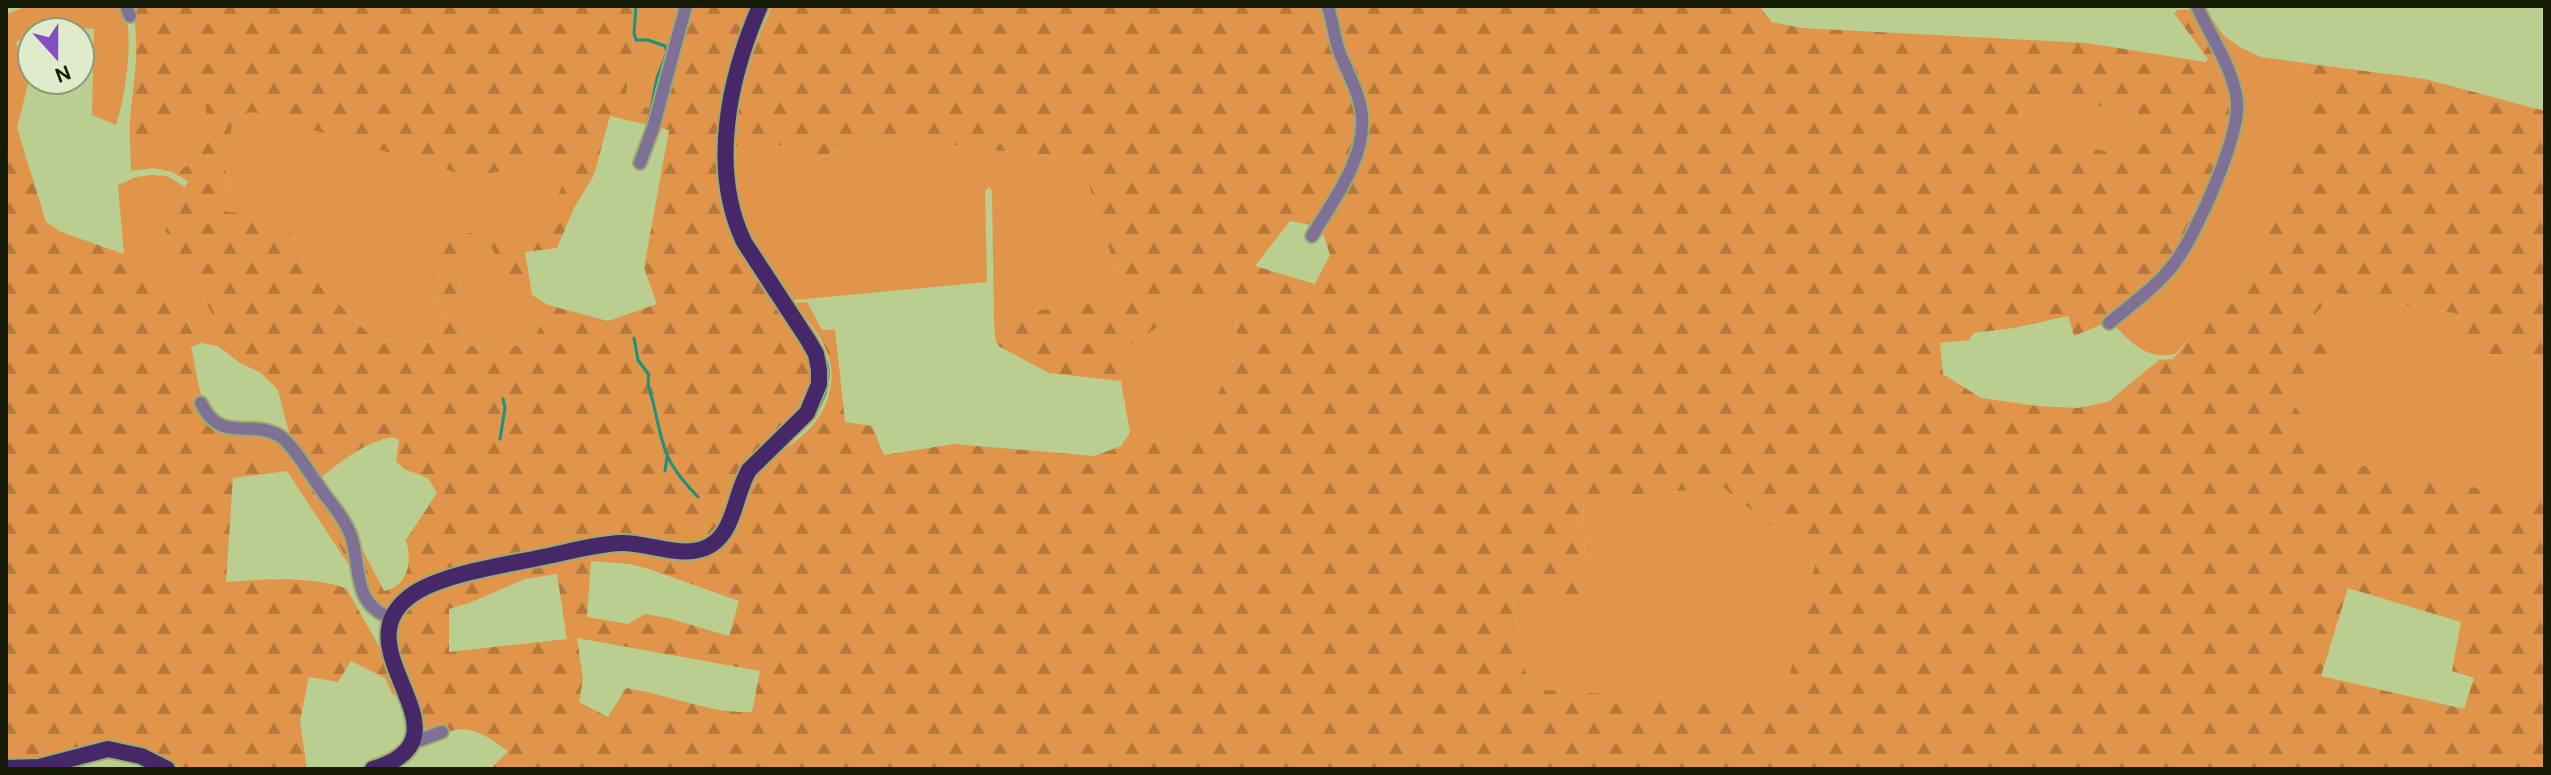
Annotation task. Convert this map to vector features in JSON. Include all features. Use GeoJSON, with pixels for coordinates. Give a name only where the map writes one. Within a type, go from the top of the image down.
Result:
{"type":"FeatureCollection","features":[{"type":"Feature","properties":{"kind":"main road"},"geometry":{"type":"LineString","coordinates":[[373,769],[397,759],[406,752],[415,737],[415,716],[388,646],[395,610],[431,584],[589,547],[622,543],[690,552],[712,545],[722,536],[729,522],[749,470],[807,413],[819,384],[816,354],[744,242],[731,209],[725,173],[732,95],[760,6]]}},
{"type":"Feature","properties":{"kind":"main road"},"geometry":{"type":"LineString","coordinates":[[6,768],[39,767],[108,749],[141,756],[167,769]]}},
{"type":"Feature","properties":{"kind":"street"},"geometry":{"type":"LineString","coordinates":[[640,163],[653,128],[686,6]]}},
{"type":"Feature","properties":{"kind":"street"},"geometry":{"type":"LineString","coordinates":[[1312,236],[1356,155],[1363,122],[1328,6]]}},
{"type":"Feature","properties":{"kind":"street"},"geometry":{"type":"LineString","coordinates":[[2109,323],[2175,262],[2201,216],[2235,130],[2237,102],[2231,76],[2197,6]]}},
{"type":"Feature","properties":{"kind":"street"},"geometry":{"type":"LineString","coordinates":[[201,403],[219,425],[229,429],[270,431],[290,445],[346,524],[363,593],[372,607],[391,618]]}},
{"type":"Feature","properties":{"kind":"street"},"geometry":{"type":"LineString","coordinates":[[415,737],[420,740],[442,732]]}},
{"type":"Feature","properties":{"kind":"green space"},"geometry":{"type":"Polygon","coordinates":[[[26,6],[122,6],[129,48],[126,82],[116,125],[92,115],[92,96],[96,96],[96,16],[16,16],[16,96],[25,96],[17,128],[25,154],[6,158],[6,15],[26,6]]]}},
{"type":"Feature","properties":{"kind":"green space"},"geometry":{"type":"Polygon","coordinates":[[[131,6],[638,6],[625,102],[654,109],[681,6],[755,6],[720,173],[722,201],[729,224],[810,359],[813,378],[803,406],[710,539],[692,546],[642,539],[401,592],[390,607],[379,606],[356,576],[298,468],[278,390],[261,373],[240,363],[165,230],[188,181],[172,172],[197,162],[211,134],[205,107],[131,171],[130,120],[136,48],[131,6]],[[253,112],[233,117],[224,184],[226,212],[283,216],[311,276],[375,340],[435,342],[442,333],[435,245],[441,237],[471,233],[480,235],[485,249],[460,273],[463,339],[468,346],[512,347],[535,337],[547,312],[515,294],[489,243],[493,238],[519,236],[551,214],[567,172],[551,153],[513,169],[471,177],[253,112]],[[610,116],[594,175],[574,208],[557,248],[525,252],[532,295],[548,305],[608,321],[657,304],[644,268],[669,130],[610,116]],[[393,437],[352,454],[316,481],[350,526],[384,591],[404,578],[409,556],[406,540],[437,493],[428,478],[404,469],[396,461],[399,440],[393,437]]]}},
{"type":"Feature","properties":{"kind":"green space"},"geometry":{"type":"Polygon","coordinates":[[[638,6],[681,6],[654,109],[625,102],[638,6]]]}},
{"type":"Feature","properties":{"kind":"green space"},"geometry":{"type":"Polygon","coordinates":[[[772,6],[1759,6],[1772,22],[1802,28],[2087,43],[2205,62],[2208,59],[2174,13],[2178,10],[2206,9],[2223,35],[2241,48],[2232,130],[2216,173],[2173,260],[2105,323],[2074,336],[2068,316],[1974,333],[1969,340],[1940,343],[1943,374],[1981,398],[2077,408],[2108,402],[2159,360],[2173,359],[2240,277],[2253,268],[2260,258],[2312,110],[2318,104],[2301,88],[2304,63],[2425,79],[2545,111],[2545,358],[2466,354],[2459,314],[2335,293],[2304,326],[2310,342],[2343,347],[2341,363],[2292,402],[2328,454],[2428,483],[2456,483],[2523,499],[2545,499],[2545,769],[491,769],[508,751],[487,737],[465,729],[448,732],[446,725],[427,731],[395,654],[396,626],[412,600],[433,589],[495,573],[623,548],[702,555],[753,478],[813,425],[825,406],[831,383],[830,360],[820,337],[795,303],[807,302],[822,330],[835,330],[845,422],[872,426],[884,455],[954,444],[1094,456],[1121,446],[1130,433],[1164,444],[1203,429],[1238,348],[1235,297],[1158,297],[1159,326],[1125,349],[1121,381],[1049,373],[1000,347],[996,342],[994,324],[1041,310],[1118,300],[1110,252],[1089,185],[1089,163],[1084,158],[986,152],[963,146],[899,142],[852,145],[807,164],[803,145],[736,146],[742,92],[772,6]],[[2027,94],[2014,135],[2129,155],[2138,113],[2027,94]],[[1290,221],[1255,266],[1315,284],[1330,255],[1321,227],[1290,221]],[[1722,487],[1583,500],[1586,595],[1511,595],[1529,689],[1783,705],[1816,560],[1722,487]],[[591,561],[587,617],[628,624],[645,614],[729,636],[739,601],[649,569],[591,561]],[[557,574],[525,579],[449,609],[449,652],[567,639],[557,574]],[[2348,588],[2321,676],[2464,709],[2474,678],[2452,671],[2461,622],[2348,588]],[[577,638],[583,679],[579,702],[608,717],[626,688],[720,710],[752,712],[760,671],[577,638]]]}},
{"type":"Feature","properties":{"kind":"green space"},"geometry":{"type":"Polygon","coordinates":[[[2241,48],[2261,57],[2304,63],[2301,88],[2318,104],[2260,258],[2175,354],[2156,355],[2134,344],[2114,324],[2236,90],[2241,48]]]}},
{"type":"Feature","properties":{"kind":"green space"},"geometry":{"type":"Polygon","coordinates":[[[2027,94],[2138,113],[2129,156],[2014,135],[2027,94]]]}},
{"type":"Feature","properties":{"kind":"green space"},"geometry":{"type":"Polygon","coordinates":[[[205,106],[211,134],[197,162],[172,172],[154,168],[131,171],[205,106]]]}},
{"type":"Feature","properties":{"kind":"green space"},"geometry":{"type":"Polygon","coordinates":[[[253,111],[471,177],[513,169],[551,153],[567,172],[552,214],[519,236],[493,238],[515,294],[547,312],[535,337],[512,347],[468,346],[463,339],[460,273],[485,249],[435,245],[442,333],[435,342],[375,340],[311,276],[283,216],[226,213],[224,184],[233,117],[253,111]]]}},
{"type":"Feature","properties":{"kind":"green space"},"geometry":{"type":"Polygon","coordinates":[[[855,143],[962,144],[986,152],[1084,158],[1089,163],[1089,185],[1110,252],[1118,301],[1041,310],[994,324],[992,191],[989,187],[985,191],[987,282],[794,300],[763,256],[744,221],[737,194],[736,146],[804,145],[807,164],[855,143]]]}},
{"type":"Feature","properties":{"kind":"green space"},"geometry":{"type":"Polygon","coordinates":[[[25,154],[46,222],[61,232],[150,263],[201,343],[191,347],[207,408],[220,421],[245,427],[272,473],[233,478],[226,582],[302,580],[346,588],[385,657],[401,696],[392,694],[385,678],[351,661],[338,682],[309,677],[300,721],[307,769],[184,769],[146,750],[108,743],[43,757],[6,759],[6,158],[25,154]]]}},
{"type":"Feature","properties":{"kind":"green space"},"geometry":{"type":"Polygon","coordinates":[[[167,176],[185,187],[165,230],[240,363],[218,346],[201,343],[150,263],[124,255],[118,185],[136,177],[167,176]]]}},
{"type":"Feature","properties":{"kind":"green space"},"geometry":{"type":"Polygon","coordinates":[[[2335,293],[2460,314],[2467,354],[2545,358],[2545,499],[2523,499],[2456,483],[2428,483],[2328,454],[2291,402],[2341,363],[2310,342],[2304,326],[2335,293]]]}},
{"type":"Feature","properties":{"kind":"green space"},"geometry":{"type":"Polygon","coordinates":[[[1158,297],[1235,297],[1238,348],[1203,429],[1164,444],[1130,433],[1121,381],[1125,349],[1158,297]]]}},
{"type":"Feature","properties":{"kind":"green space"},"geometry":{"type":"Polygon","coordinates":[[[245,427],[290,440],[298,468],[356,576],[287,471],[272,473],[245,427]]]}},
{"type":"Feature","properties":{"kind":"green space"},"geometry":{"type":"Polygon","coordinates":[[[1722,487],[1816,560],[1784,705],[1529,689],[1511,594],[1586,594],[1583,500],[1722,487]]]}},
{"type":"Feature","properties":{"kind":"waterway"},"geometry":{"type":"LineString","coordinates":[[636,6],[636,40],[648,40],[665,46],[667,52],[657,78],[649,119]]}},
{"type":"Feature","properties":{"kind":"waterway"},"geometry":{"type":"LineString","coordinates":[[807,324],[821,347],[828,368],[826,390],[814,415]]}},
{"type":"Feature","properties":{"kind":"waterway"},"geometry":{"type":"LineString","coordinates":[[634,338],[638,360],[649,375],[649,387],[667,456],[698,497]]}},
{"type":"Feature","properties":{"kind":"waterway"},"geometry":{"type":"LineString","coordinates":[[500,439],[505,408],[503,399]]}},
{"type":"Feature","properties":{"kind":"waterway"},"geometry":{"type":"LineString","coordinates":[[784,447],[807,424]]}},
{"type":"Feature","properties":{"kind":"waterway"},"geometry":{"type":"LineString","coordinates":[[665,471],[667,457]]}}]}
